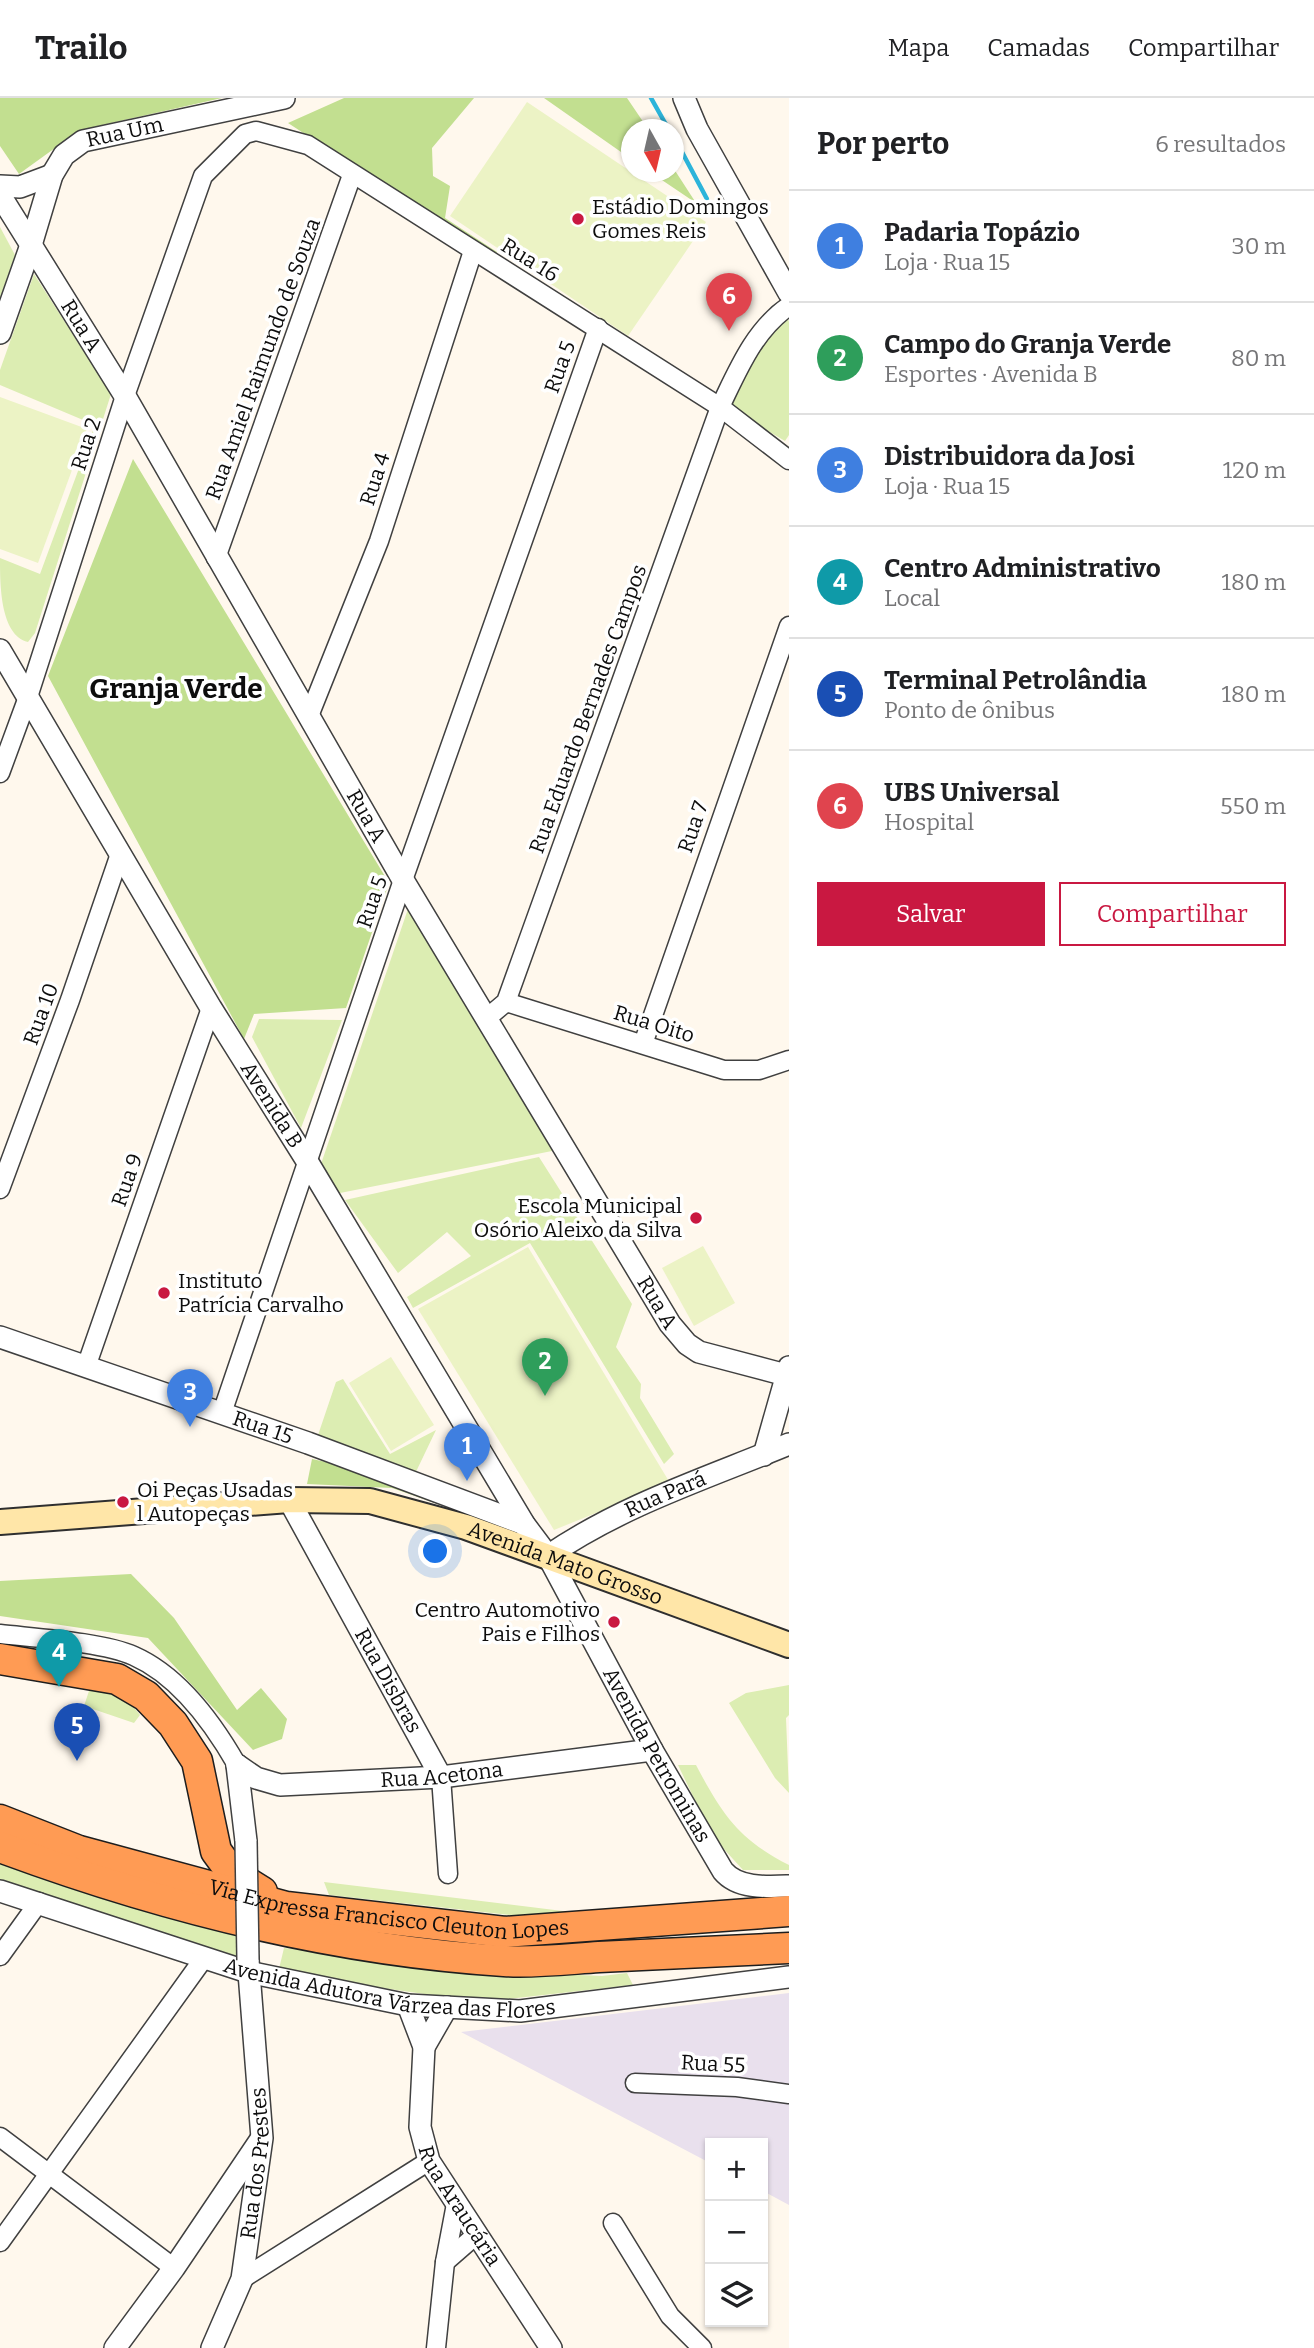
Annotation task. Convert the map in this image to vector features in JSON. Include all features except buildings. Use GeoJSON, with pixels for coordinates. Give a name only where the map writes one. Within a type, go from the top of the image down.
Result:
{"type":"FeatureCollection","features":[{"type":"Feature","properties":{"kind":"highway"},"geometry":{"type":"LineString","coordinates":[[0,1659],[117,1679],[146,1696],[173,1724],[197,1761],[216,1851],[232,1873],[286,1907]]}},
{"type":"Feature","properties":{"kind":"highway","name":"Via Expressa Francisco Cleuton Lopes"},"geometry":{"type":"LineString","coordinates":[[0,1821],[79,1852],[286,1907],[505,1932],[789,1911]]}},
{"type":"Feature","properties":{"kind":"highway","name":"Via Expressa Francisco Cleuton Lopes"},"geometry":{"type":"LineString","coordinates":[[0,1847],[72,1874],[169,1902],[285,1932],[389,1950],[506,1961],[789,1948]]}},
{"type":"Feature","properties":{"kind":"main road","name":"Avenida Mato Grosso"},"geometry":{"type":"LineString","coordinates":[[0,1522],[289,1500],[370,1501],[466,1527],[789,1645]]}},
{"type":"Feature","properties":{"kind":"street","name":"Rua Um"},"geometry":{"type":"LineString","coordinates":[[0,332],[52,175],[64,155],[83,141],[284,98]]}},
{"type":"Feature","properties":{"kind":"street"},"geometry":{"type":"LineString","coordinates":[[684,98],[697,129],[789,293]]}},
{"type":"Feature","properties":{"kind":"street"},"geometry":{"type":"LineString","coordinates":[[246,108],[256,131]]}},
{"type":"Feature","properties":{"kind":"street","name":"Rua 2"},"geometry":{"type":"LineString","coordinates":[[0,773],[28,697],[125,396],[203,176],[237,141],[256,131]]}},
{"type":"Feature","properties":{"kind":"street","name":"Rua 16"},"geometry":{"type":"LineString","coordinates":[[256,131],[308,145],[720,407],[789,460]]}},
{"type":"Feature","properties":{"kind":"street"},"geometry":{"type":"LineString","coordinates":[[0,186],[20,187],[52,175]]}},
{"type":"Feature","properties":{"kind":"street","name":"Rua Amiel Raimundo de Souza"},"geometry":{"type":"LineString","coordinates":[[216,558],[352,175]]}},
{"type":"Feature","properties":{"kind":"street","name":"Rua A"},"geometry":{"type":"LineString","coordinates":[[0,195],[125,396],[403,880],[678,1335],[699,1352],[712,1357],[788,1371]]}},
{"type":"Feature","properties":{"kind":"street","name":"Rua 4"},"geometry":{"type":"LineString","coordinates":[[309,716],[379,541],[473,251]]}},
{"type":"Feature","properties":{"kind":"street","name":"Rua Eduardo Bernades Campos"},"geometry":{"type":"LineString","coordinates":[[506,1002],[720,407],[738,368],[768,320],[789,306]]}},
{"type":"Feature","properties":{"kind":"street","name":"Rua 5"},"geometry":{"type":"LineString","coordinates":[[222,1413],[403,880],[598,328]]}},
{"type":"Feature","properties":{"kind":"street","name":"Rua 7"},"geometry":{"type":"LineString","coordinates":[[643,1044],[789,626]]}},
{"type":"Feature","properties":{"kind":"street","name":"Avenida B"},"geometry":{"type":"LineString","coordinates":[[0,650],[211,1008],[307,1161],[524,1524],[548,1556]]}},
{"type":"Feature","properties":{"kind":"street","name":"Rua 10"},"geometry":{"type":"LineString","coordinates":[[0,1189],[71,1000],[120,854]]}},
{"type":"Feature","properties":{"kind":"street"},"geometry":{"type":"LineString","coordinates":[[487,1018],[506,1002]]}},
{"type":"Feature","properties":{"kind":"street","name":"Rua Oito"},"geometry":{"type":"LineString","coordinates":[[506,1002],[724,1070],[759,1070],[789,1060]]}},
{"type":"Feature","properties":{"kind":"street","name":"Rua 9"},"geometry":{"type":"LineString","coordinates":[[86,1367],[211,1008]]}},
{"type":"Feature","properties":{"kind":"street","name":"Rua 15"},"geometry":{"type":"LineString","coordinates":[[0,1337],[222,1413],[524,1524]]}},
{"type":"Feature","properties":{"kind":"street"},"geometry":{"type":"LineString","coordinates":[[764,1455],[788,1371]]}},
{"type":"Feature","properties":{"kind":"street","name":"Rua Pará"},"geometry":{"type":"LineString","coordinates":[[548,1556],[584,1532],[625,1510],[789,1444]]}},
{"type":"Feature","properties":{"kind":"street","name":"Rua Disbras"},"geometry":{"type":"LineString","coordinates":[[289,1500],[441,1777],[448,1874]]}},
{"type":"Feature","properties":{"kind":"street","name":"Avenida Petrominas"},"geometry":{"type":"LineString","coordinates":[[548,1556],[652,1750],[729,1878],[743,1884],[789,1885]]}},
{"type":"Feature","properties":{"kind":"street"},"geometry":{"type":"LineString","coordinates":[[0,1634],[131,1654],[152,1665],[201,1712],[237,1765]]}},
{"type":"Feature","properties":{"kind":"street","name":"Rua Acetona"},"geometry":{"type":"LineString","coordinates":[[237,1765],[256,1778],[280,1785],[441,1777],[652,1750]]}},
{"type":"Feature","properties":{"kind":"street","name":"Rua dos Prestes"},"geometry":{"type":"LineString","coordinates":[[212,2348],[242,2279],[262,2138],[248,1966],[246,1841],[237,1765]]}},
{"type":"Feature","properties":{"kind":"street","name":"Avenida Adutora Várzea das Flores"},"geometry":{"type":"LineString","coordinates":[[0,1891],[204,1958],[408,2005],[520,2011],[789,1978]]}},
{"type":"Feature","properties":{"kind":"street"},"geometry":{"type":"LineString","coordinates":[[0,1956],[39,1902]]}},
{"type":"Feature","properties":{"kind":"street"},"geometry":{"type":"LineString","coordinates":[[0,2242],[204,1958]]}},
{"type":"Feature","properties":{"kind":"street","name":"Rua Araucária"},"geometry":{"type":"LineString","coordinates":[[408,2005],[424,2047],[420,2127],[429,2161],[551,2348]]}},
{"type":"Feature","properties":{"kind":"street","name":"Rua Araucária"},"geometry":{"type":"LineString","coordinates":[[424,2047],[447,2007]]}},
{"type":"Feature","properties":{"kind":"street","name":"Rua 55"},"geometry":{"type":"LineString","coordinates":[[635,2083],[737,2087],[789,2094]]}},
{"type":"Feature","properties":{"kind":"street"},"geometry":{"type":"LineString","coordinates":[[0,2137],[174,2268]]}},
{"type":"Feature","properties":{"kind":"street"},"geometry":{"type":"LineString","coordinates":[[115,2348],[174,2268],[262,2138]]}},
{"type":"Feature","properties":{"kind":"street"},"geometry":{"type":"LineString","coordinates":[[242,2279],[429,2161]]}},
{"type":"Feature","properties":{"kind":"street"},"geometry":{"type":"LineString","coordinates":[[436,2348],[445,2262],[456,2204]]}},
{"type":"Feature","properties":{"kind":"street"},"geometry":{"type":"LineString","coordinates":[[612,2223],[670,2316],[702,2348]]}},
{"type":"Feature","properties":{"kind":"street"},"geometry":{"type":"LineString","coordinates":[[445,2262],[476,2235]]}},
{"type":"Feature","properties":{"kind":"shaded area"},"geometry":{"type":"Polygon","coordinates":[[[789,1993],[789,2205],[768,2194],[768,2138],[705,2138],[705,2160],[461,2032],[789,1993]]]}},
{"type":"Feature","properties":{"kind":"green space"},"geometry":{"type":"Polygon","coordinates":[[[0,98],[222,98],[80,130],[19,174],[0,146],[0,98]]]}},
{"type":"Feature","properties":{"kind":"green space"},"geometry":{"type":"Polygon","coordinates":[[[344,98],[474,98],[432,148],[433,176],[450,186],[445,218],[497,252],[494,257],[288,123],[344,98]]]}},
{"type":"Feature","properties":{"kind":"green space"},"geometry":{"type":"Polygon","coordinates":[[[544,98],[627,98],[641,119],[621,119],[621,152],[544,98]]]}},
{"type":"Feature","properties":{"kind":"green space","name":"Estádio Domingos Gomes Reis"},"geometry":{"type":"Polygon","coordinates":[[[527,102],[621,165],[621,182],[646,182],[706,222],[628,336],[450,216],[527,102]]]}},
{"type":"Feature","properties":{"kind":"green space"},"geometry":{"type":"Polygon","coordinates":[[[665,182],[682,182],[696,203],[665,182]]]}},
{"type":"Feature","properties":{"kind":"green space"},"geometry":{"type":"Polygon","coordinates":[[[0,227],[15,255],[0,298],[0,227]]]}},
{"type":"Feature","properties":{"kind":"green space"},"geometry":{"type":"Polygon","coordinates":[[[34,274],[111,394],[35,633],[28,642],[12,630],[7,619],[1,594],[0,558],[40,574],[95,425],[0,385],[0,370],[34,274]]]}},
{"type":"Feature","properties":{"kind":"green space"},"geometry":{"type":"Polygon","coordinates":[[[786,312],[789,322],[789,435],[785,441],[725,406],[763,328],[786,312]]]}},
{"type":"Feature","properties":{"kind":"green space"},"geometry":{"type":"Polygon","coordinates":[[[0,397],[87,429],[38,563],[0,549],[0,397]]]}},
{"type":"Feature","properties":{"kind":"green space"},"geometry":{"type":"Polygon","coordinates":[[[133,459],[389,883],[346,1008],[254,1014],[244,1039],[48,676],[133,459]]]}},
{"type":"Feature","properties":{"kind":"green space"},"geometry":{"type":"Polygon","coordinates":[[[409,906],[557,1150],[335,1194],[321,1164],[409,906]]]}},
{"type":"Feature","properties":{"kind":"green space"},"geometry":{"type":"Polygon","coordinates":[[[259,1019],[342,1020],[301,1128],[252,1037],[259,1019]]]}},
{"type":"Feature","properties":{"kind":"green space"},"geometry":{"type":"Polygon","coordinates":[[[539,1157],[632,1304],[616,1347],[641,1384],[640,1398],[674,1454],[664,1464],[530,1243],[413,1308],[407,1297],[471,1256],[447,1232],[398,1273],[345,1200],[539,1157]]]}},
{"type":"Feature","properties":{"kind":"green space"},"geometry":{"type":"Polygon","coordinates":[[[703,1246],[735,1303],[694,1326],[662,1268],[703,1246]]]}},
{"type":"Feature","properties":{"kind":"green space"},"geometry":{"type":"Polygon","coordinates":[[[528,1247],[670,1483],[554,1530],[418,1309],[528,1247]]]}},
{"type":"Feature","properties":{"kind":"green space"},"geometry":{"type":"Polygon","coordinates":[[[391,1357],[434,1425],[391,1451],[349,1383],[391,1357]]]}},
{"type":"Feature","properties":{"kind":"green space"},"geometry":{"type":"Polygon","coordinates":[[[343,1379],[390,1454],[436,1430],[413,1478],[317,1438],[336,1382],[343,1379]]]}},
{"type":"Feature","properties":{"kind":"green space"},"geometry":{"type":"Polygon","coordinates":[[[312,1459],[358,1469],[452,1502],[449,1508],[392,1488],[307,1484],[312,1459]]]}},
{"type":"Feature","properties":{"kind":"green space"},"geometry":{"type":"Polygon","coordinates":[[[131,1574],[174,1618],[237,1710],[261,1688],[287,1719],[282,1739],[253,1750],[148,1638],[0,1616],[0,1581],[131,1574]]]}},
{"type":"Feature","properties":{"kind":"green space"},"geometry":{"type":"Polygon","coordinates":[[[91,1685],[123,1694],[140,1715],[134,1723],[84,1706],[91,1685]]]}},
{"type":"Feature","properties":{"kind":"green space"},"geometry":{"type":"Polygon","coordinates":[[[789,1685],[789,1715],[786,1718],[789,1793],[775,1778],[729,1703],[746,1693],[789,1685]]]}},
{"type":"Feature","properties":{"kind":"green space"},"geometry":{"type":"Polygon","coordinates":[[[678,1765],[696,1765],[714,1798],[733,1824],[757,1845],[789,1865],[789,1870],[743,1870],[712,1836],[678,1765]]]}},
{"type":"Feature","properties":{"kind":"green space"},"geometry":{"type":"Polygon","coordinates":[[[0,1852],[239,1927],[242,1966],[0,1883],[0,1852]]]}},
{"type":"Feature","properties":{"kind":"green space"},"geometry":{"type":"Polygon","coordinates":[[[324,1882],[571,1912],[686,1910],[716,1907],[743,1898],[789,1900],[789,1905],[687,1916],[574,1922],[329,1895],[324,1882]]]}},
{"type":"Feature","properties":{"kind":"green space"},"geometry":{"type":"Polygon","coordinates":[[[284,1948],[491,1971],[602,1976],[627,1973],[633,1985],[480,2002],[278,1973],[284,1948]]]}},
{"type":"Feature","properties":{"kind":"waterway"},"geometry":{"type":"LineString","coordinates":[[651,98],[663,119]]}},
{"type":"Feature","properties":{"kind":"waterway"},"geometry":{"type":"LineString","coordinates":[[684,156],[707,199]]}},
{"type":"Feature","properties":{"kind":"place","name":"Estádio Domingos Gomes Reis"},"geometry":{"type":"Point","coordinates":[578,219]}},
{"type":"Feature","properties":{"kind":"place","name":"UBS Universal"},"geometry":{"type":"Point","coordinates":[729,331]}},
{"type":"Feature","properties":{"kind":"place","name":"Escola Municipal Osório Aleixo da Silva"},"geometry":{"type":"Point","coordinates":[696,1218]}},
{"type":"Feature","properties":{"kind":"place","name":"Instituto Patrícia Carvalho"},"geometry":{"type":"Point","coordinates":[164,1293]}},
{"type":"Feature","properties":{"kind":"place","name":"Campo do Granja Verde"},"geometry":{"type":"Point","coordinates":[545,1396]}},
{"type":"Feature","properties":{"kind":"place","name":"Distribuidora da Josi"},"geometry":{"type":"Point","coordinates":[190,1427]}},
{"type":"Feature","properties":{"kind":"place","name":"Padaria Topázio"},"geometry":{"type":"Point","coordinates":[467,1481]}},
{"type":"Feature","properties":{"kind":"place","name":"Oi Peças Usadas l Autopeças"},"geometry":{"type":"Point","coordinates":[123,1502]}},
{"type":"Feature","properties":{"kind":"place","name":"Centro Automotivo Pais e Filhos"},"geometry":{"type":"Point","coordinates":[614,1622]}},
{"type":"Feature","properties":{"kind":"place","name":"Centro Administrativo"},"geometry":{"type":"Point","coordinates":[59,1687]}},
{"type":"Feature","properties":{"kind":"place","name":"Terminal Petrolândia"},"geometry":{"type":"Point","coordinates":[77,1761]}},
{"type":"Feature","properties":{"kind":"district","name":"Granja Verde"},"geometry":{"type":"Point","coordinates":[176,688]}}]}
